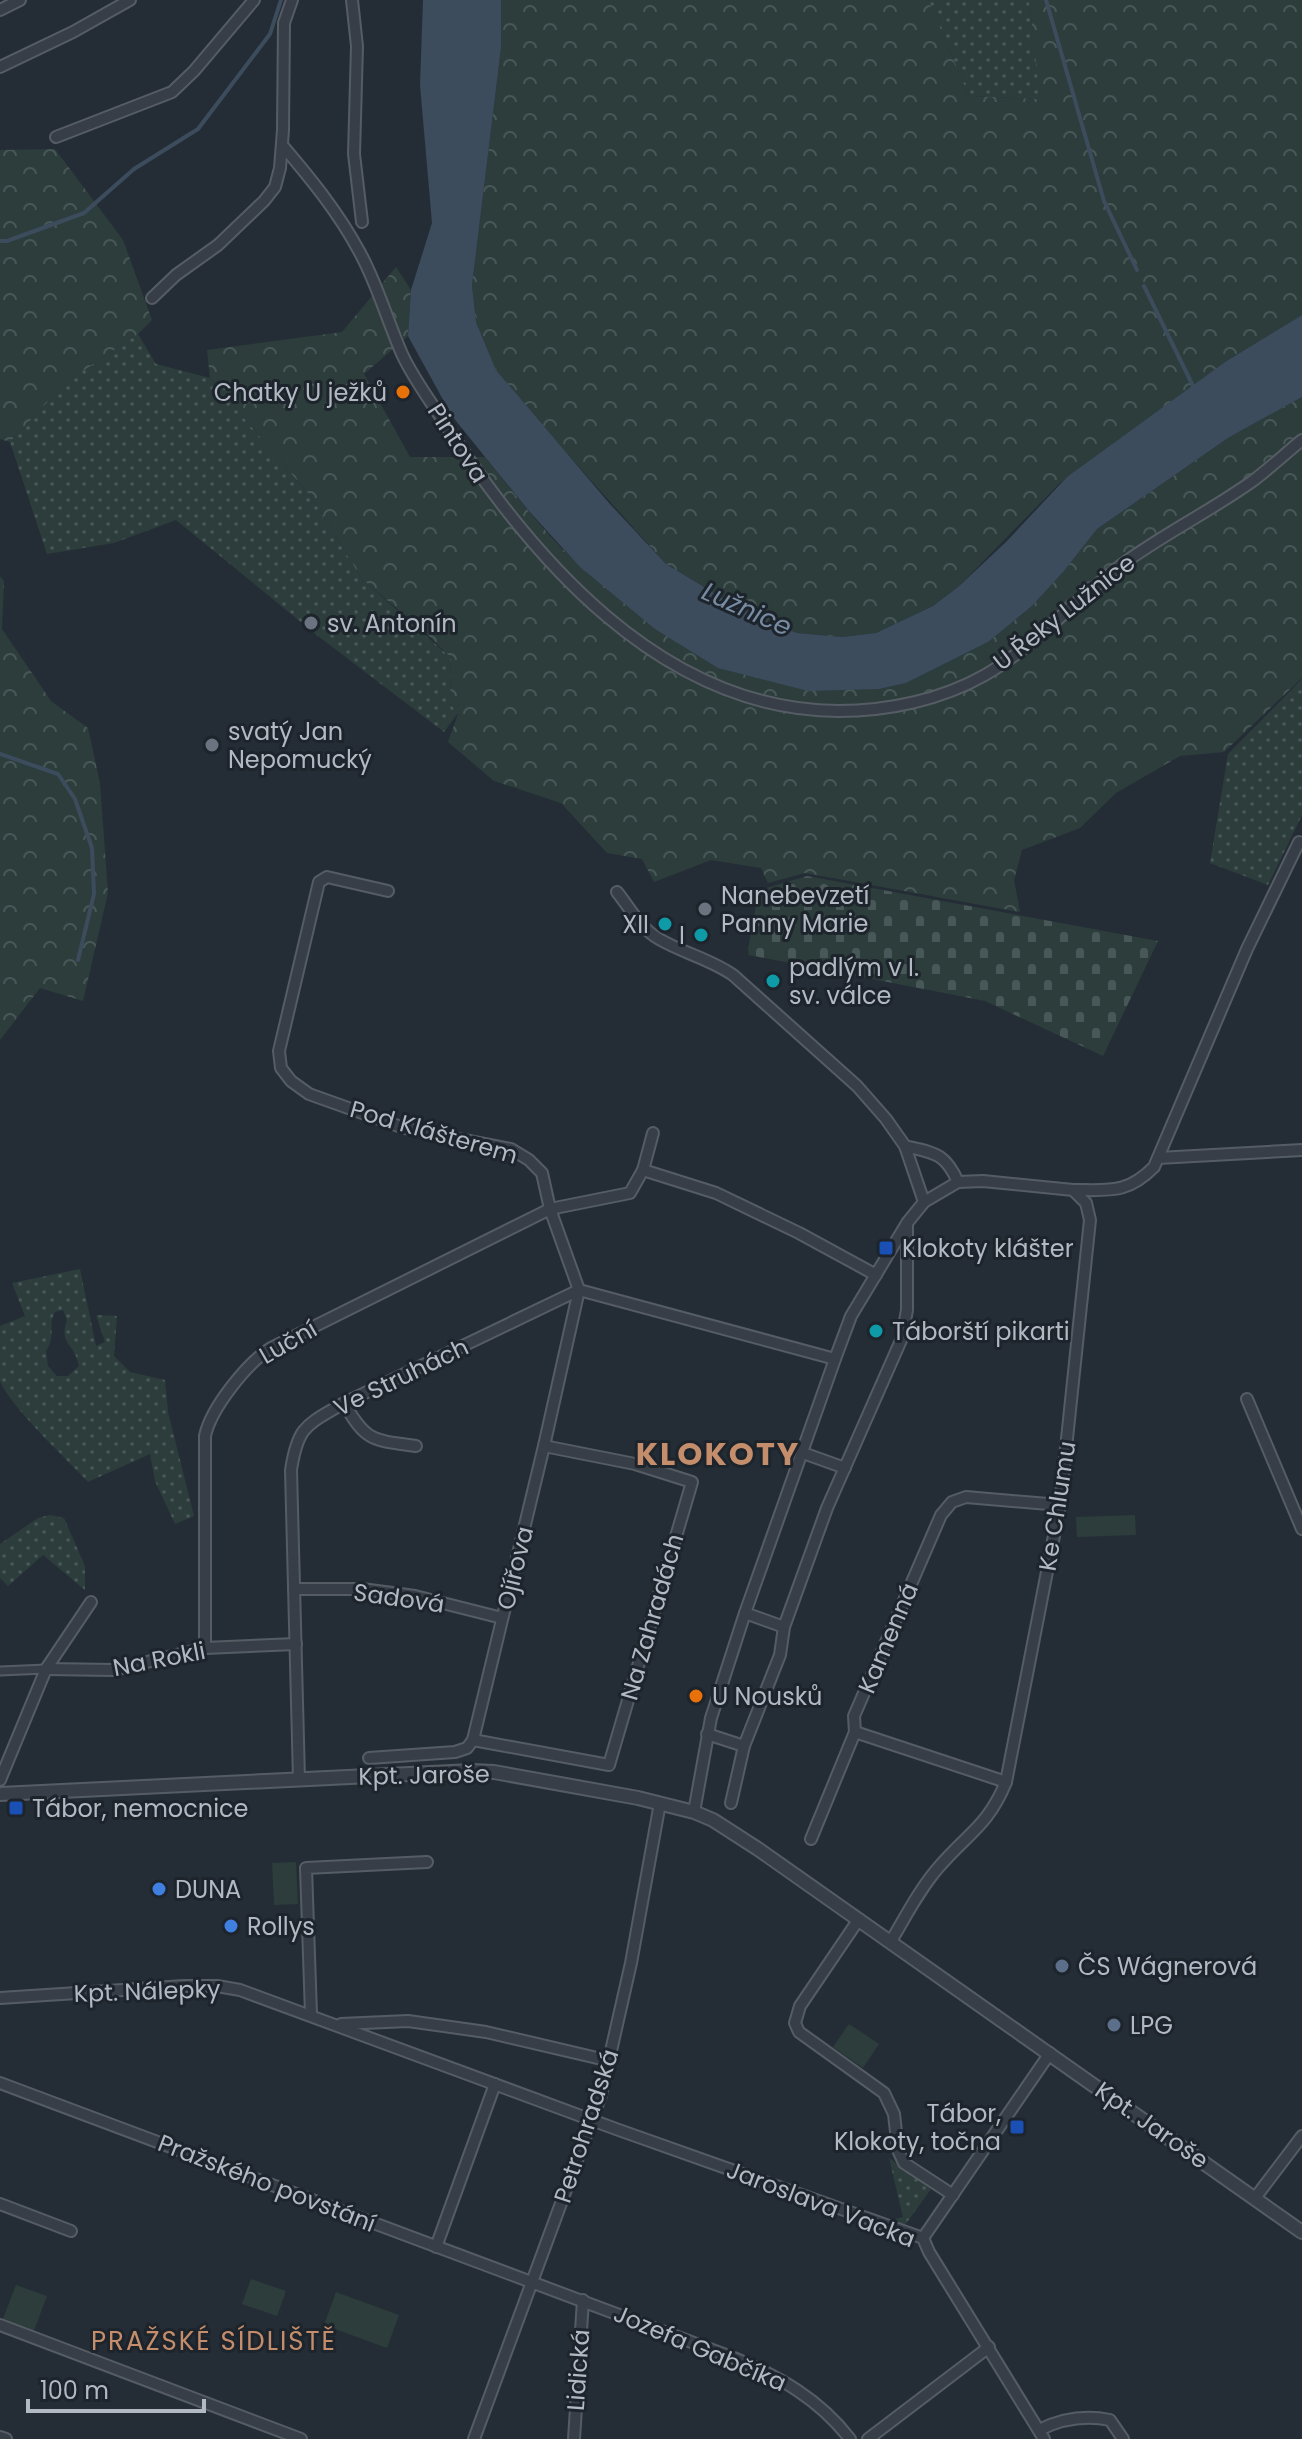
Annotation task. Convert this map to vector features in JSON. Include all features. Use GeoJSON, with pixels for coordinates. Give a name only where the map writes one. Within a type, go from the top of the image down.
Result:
{"type":"FeatureCollection","features":[{"type":"Feature","properties":{"kind":"street"},"geometry":{"type":"LineString","coordinates":[[0,10],[20,0]]}},
{"type":"Feature","properties":{"kind":"street"},"geometry":{"type":"LineString","coordinates":[[0,67],[130,0]]}},
{"type":"Feature","properties":{"kind":"street"},"geometry":{"type":"LineString","coordinates":[[56,137],[172,92],[194,71],[254,0]]}},
{"type":"Feature","properties":{"kind":"street"},"geometry":{"type":"LineString","coordinates":[[152,298],[176,275],[218,245],[275,187],[282,145],[284,23],[292,0]]}},
{"type":"Feature","properties":{"kind":"street"},"geometry":{"type":"LineString","coordinates":[[352,0],[357,82],[354,154],[362,222]]}},
{"type":"Feature","properties":{"kind":"street","name":"Pintova"},"geometry":{"type":"LineString","coordinates":[[282,145],[329,200],[361,254],[404,358],[490,492],[551,563],[627,634],[707,680]]}},
{"type":"Feature","properties":{"kind":"street","name":"U Řeky Lužnice"},"geometry":{"type":"LineString","coordinates":[[707,680],[732,692],[778,706],[830,711],[903,706],[950,690],[983,676],[1016,654],[1118,568],[1161,537],[1254,480],[1302,440]]}},
{"type":"Feature","properties":{"kind":"street"},"geometry":{"type":"LineString","coordinates":[[694,1812],[707,1734],[745,1613],[835,1359],[851,1316],[907,1223],[924,1202],[958,1182],[983,1181],[1073,1190],[1123,1190],[1141,1180],[1154,1167],[1247,949],[1299,842]]}},
{"type":"Feature","properties":{"kind":"street","name":"Pod Klášterem"},"geometry":{"type":"LineString","coordinates":[[388,891],[327,877],[319,882],[279,1051],[281,1068],[291,1081],[309,1094],[404,1128],[511,1149],[529,1160],[542,1173],[550,1209],[579,1290]]}},
{"type":"Feature","properties":{"kind":"street"},"geometry":{"type":"LineString","coordinates":[[617,892],[639,922],[657,938],[733,975],[857,1086],[905,1146],[924,1202]]}},
{"type":"Feature","properties":{"kind":"street"},"geometry":{"type":"LineString","coordinates":[[653,1133],[643,1170],[716,1193],[876,1275]]}},
{"type":"Feature","properties":{"kind":"street"},"geometry":{"type":"LineString","coordinates":[[905,1146],[932,1152],[950,1163],[958,1182]]}},
{"type":"Feature","properties":{"kind":"street"},"geometry":{"type":"LineString","coordinates":[[1158,1158],[1302,1150]]}},
{"type":"Feature","properties":{"kind":"street","name":"Luční"},"geometry":{"type":"LineString","coordinates":[[205,1648],[205,1436],[208,1422],[255,1358],[550,1209],[630,1193],[643,1170]]}},
{"type":"Feature","properties":{"kind":"street","name":"Ke Chlumu"},"geometry":{"type":"LineString","coordinates":[[891,1941],[938,1868],[988,1818],[1006,1782],[1060,1505],[1090,1220],[1086,1203],[1073,1190]]}},
{"type":"Feature","properties":{"kind":"street"},"geometry":{"type":"LineString","coordinates":[[731,1803],[744,1746],[780,1655],[784,1627],[827,1508],[902,1338],[907,1310],[907,1223]]}},
{"type":"Feature","properties":{"kind":"street"},"geometry":{"type":"LineString","coordinates":[[579,1290],[835,1359]]}},
{"type":"Feature","properties":{"kind":"street","name":"Ve Struhách"},"geometry":{"type":"LineString","coordinates":[[299,1779],[291,1470],[295,1442],[307,1425],[344,1403],[579,1290]]}},
{"type":"Feature","properties":{"kind":"street","name":"Ojířova"},"geometry":{"type":"LineString","coordinates":[[473,1740],[579,1290]]}},
{"type":"Feature","properties":{"kind":"street"},"geometry":{"type":"LineString","coordinates":[[1247,1399],[1302,1529]]}},
{"type":"Feature","properties":{"kind":"street"},"geometry":{"type":"LineString","coordinates":[[344,1403],[363,1434],[380,1441],[416,1446]]}},
{"type":"Feature","properties":{"kind":"street","name":"Na Zahradách"},"geometry":{"type":"LineString","coordinates":[[473,1740],[609,1765],[692,1482],[635,1464],[544,1446]]}},
{"type":"Feature","properties":{"kind":"street"},"geometry":{"type":"LineString","coordinates":[[803,1453],[845,1468]]}},
{"type":"Feature","properties":{"kind":"street","name":"Kamenná"},"geometry":{"type":"LineString","coordinates":[[855,1732],[854,1716],[941,1515],[952,1502],[966,1497],[1060,1505]]}},
{"type":"Feature","properties":{"kind":"street","name":"Sadová"},"geometry":{"type":"LineString","coordinates":[[294,1589],[362,1589],[415,1596],[502,1618]]}},
{"type":"Feature","properties":{"kind":"street"},"geometry":{"type":"LineString","coordinates":[[0,1780],[46,1669],[91,1602]]}},
{"type":"Feature","properties":{"kind":"street"},"geometry":{"type":"LineString","coordinates":[[745,1613],[784,1627]]}},
{"type":"Feature","properties":{"kind":"street","name":"Na Rokli"},"geometry":{"type":"LineString","coordinates":[[46,1669],[114,1670],[205,1648],[296,1644]]}},
{"type":"Feature","properties":{"kind":"street"},"geometry":{"type":"LineString","coordinates":[[0,1671],[46,1669]]}},
{"type":"Feature","properties":{"kind":"street"},"geometry":{"type":"LineString","coordinates":[[811,1839],[855,1732],[1006,1782]]}},
{"type":"Feature","properties":{"kind":"street"},"geometry":{"type":"LineString","coordinates":[[707,1734],[744,1746]]}},
{"type":"Feature","properties":{"kind":"street"},"geometry":{"type":"LineString","coordinates":[[369,1758],[455,1752],[467,1748],[473,1740]]}},
{"type":"Feature","properties":{"kind":"street","name":"Kpt. Jaroše"},"geometry":{"type":"LineString","coordinates":[[0,1794],[472,1771],[494,1772],[694,1812],[713,1820],[758,1849],[1302,2232]]}},
{"type":"Feature","properties":{"kind":"street","name":"Petrohradská"},"geometry":{"type":"LineString","coordinates":[[474,2439],[592,2120],[610,2061],[660,1803]]}},
{"type":"Feature","properties":{"kind":"street"},"geometry":{"type":"LineString","coordinates":[[311,2014],[306,1868],[427,1862]]}},
{"type":"Feature","properties":{"kind":"street"},"geometry":{"type":"LineString","coordinates":[[859,1919],[800,2006],[795,2023],[799,2032],[884,2093],[894,2114],[898,2150],[904,2163],[953,2195]]}},
{"type":"Feature","properties":{"kind":"street","name":"Kpt. Nálepky"},"geometry":{"type":"LineString","coordinates":[[0,1998],[217,1986],[240,1990],[592,2120]]}},
{"type":"Feature","properties":{"kind":"street","name":"Kpt. Nálepky"},"geometry":{"type":"LineString","coordinates":[[335,2024],[408,2021],[505,2035],[610,2061]]}},
{"type":"Feature","properties":{"kind":"street"},"geometry":{"type":"LineString","coordinates":[[923,2238],[1050,2053]]}},
{"type":"Feature","properties":{"kind":"street","name":"Pražského povstání"},"geometry":{"type":"LineString","coordinates":[[0,2083],[518,2278],[534,2281]]}},
{"type":"Feature","properties":{"kind":"street"},"geometry":{"type":"LineString","coordinates":[[436,2247],[495,2084]]}},
{"type":"Feature","properties":{"kind":"street","name":"Jaroslava Vacka"},"geometry":{"type":"LineString","coordinates":[[592,2120],[923,2238],[1042,2434]]}},
{"type":"Feature","properties":{"kind":"street"},"geometry":{"type":"LineString","coordinates":[[1255,2198],[1302,2136]]}},
{"type":"Feature","properties":{"kind":"street"},"geometry":{"type":"LineString","coordinates":[[0,2204],[71,2231]]}},
{"type":"Feature","properties":{"kind":"street","name":"Jozefa Gabčíka"},"geometry":{"type":"LineString","coordinates":[[534,2281],[775,2375],[805,2394],[835,2419],[850,2439]]}},
{"type":"Feature","properties":{"kind":"street","name":"Lidická"},"geometry":{"type":"LineString","coordinates":[[574,2439],[583,2300]]}},
{"type":"Feature","properties":{"kind":"street"},"geometry":{"type":"LineString","coordinates":[[0,2325],[301,2439]]}},
{"type":"Feature","properties":{"kind":"street"},"geometry":{"type":"LineString","coordinates":[[868,2439],[989,2347]]}},
{"type":"Feature","properties":{"kind":"street"},"geometry":{"type":"LineString","coordinates":[[1042,2434],[1051,2424],[1089,2416],[1110,2420],[1123,2439]]}},
{"type":"Feature","properties":{"kind":"street"},"geometry":{"type":"LineString","coordinates":[[0,2437],[6,2439]]}},
{"type":"Feature","properties":{"kind":"green space"},"geometry":{"type":"Polygon","coordinates":[[[501,0],[928,0],[969,96],[1040,99],[1029,0],[1302,0],[1302,315],[1225,362],[1060,483],[958,587],[933,606],[876,633],[842,637],[797,633],[771,623],[666,564],[496,370],[476,322],[472,285],[501,48],[501,0]]]}},
{"type":"Feature","properties":{"kind":"green space"},"geometry":{"type":"Polygon","coordinates":[[[928,0],[1029,0],[1041,99],[969,96],[928,0]]]}},
{"type":"Feature","properties":{"kind":"green space"},"geometry":{"type":"Polygon","coordinates":[[[55,149],[123,240],[152,320],[138,334],[65,383],[10,442],[0,439],[0,150],[55,149]]]}},
{"type":"Feature","properties":{"kind":"green space"},"geometry":{"type":"Polygon","coordinates":[[[396,267],[411,290],[408,336],[364,374],[410,457],[485,457],[553,539],[599,582],[879,689],[906,683],[988,642],[1032,606],[1097,529],[1228,438],[1302,397],[1302,678],[1224,752],[1180,756],[1116,793],[1080,828],[1022,850],[1014,880],[1020,912],[805,873],[768,883],[761,868],[711,860],[654,882],[642,859],[607,853],[561,803],[494,781],[448,742],[458,714],[450,703],[451,658],[362,579],[312,498],[210,378],[207,350],[342,332],[396,267]]]}},
{"type":"Feature","properties":{"kind":"green space"},"geometry":{"type":"Polygon","coordinates":[[[138,334],[156,364],[210,378],[312,498],[362,579],[451,658],[450,703],[458,713],[444,732],[318,636],[176,520],[114,543],[47,554],[10,442],[64,383],[138,334]]]}},
{"type":"Feature","properties":{"kind":"green space"},"geometry":{"type":"Polygon","coordinates":[[[0,576],[4,581],[2,629],[51,701],[88,728],[100,783],[108,893],[83,1001],[40,988],[0,1040],[0,576]]]}},
{"type":"Feature","properties":{"kind":"green space"},"geometry":{"type":"Polygon","coordinates":[[[1302,679],[1302,815],[1268,885],[1210,863],[1228,754],[1302,679]]]}},
{"type":"Feature","properties":{"kind":"green space"},"geometry":{"type":"Polygon","coordinates":[[[807,876],[1158,941],[1103,1056],[985,1001],[749,955],[759,890],[807,876]]]}},
{"type":"Feature","properties":{"kind":"green space"},"geometry":{"type":"Polygon","coordinates":[[[80,1269],[96,1346],[105,1342],[96,1315],[117,1316],[114,1356],[130,1372],[165,1380],[168,1412],[194,1516],[175,1524],[155,1481],[150,1454],[88,1482],[16,1406],[0,1381],[0,1326],[25,1316],[12,1283],[80,1269]],[[63,1310],[55,1312],[46,1351],[48,1366],[57,1376],[68,1376],[79,1366],[66,1339],[67,1320],[63,1310]]]}},
{"type":"Feature","properties":{"kind":"green space"},"geometry":{"type":"Polygon","coordinates":[[[50,1515],[64,1518],[85,1566],[85,1590],[43,1555],[8,1586],[0,1578],[0,1544],[38,1518],[50,1515]]]}},
{"type":"Feature","properties":{"kind":"green space"},"geometry":{"type":"Polygon","coordinates":[[[1135,1515],[1136,1535],[1077,1537],[1076,1517],[1135,1515]]]}},
{"type":"Feature","properties":{"kind":"green space"},"geometry":{"type":"Polygon","coordinates":[[[296,1862],[298,1904],[274,1905],[272,1863],[296,1862]]]}},
{"type":"Feature","properties":{"kind":"green space"},"geometry":{"type":"Polygon","coordinates":[[[849,2024],[879,2044],[863,2068],[833,2047],[849,2024]]]}},
{"type":"Feature","properties":{"kind":"green space"},"geometry":{"type":"Polygon","coordinates":[[[889,2158],[931,2189],[905,2225],[888,2221],[903,2217],[889,2158]]]}},
{"type":"Feature","properties":{"kind":"green space"},"geometry":{"type":"Polygon","coordinates":[[[251,2279],[286,2291],[277,2316],[242,2304],[251,2279]]]}},
{"type":"Feature","properties":{"kind":"green space"},"geometry":{"type":"Polygon","coordinates":[[[16,2285],[47,2296],[33,2333],[2,2321],[16,2285]]]}},
{"type":"Feature","properties":{"kind":"green space"},"geometry":{"type":"Polygon","coordinates":[[[336,2292],[399,2315],[387,2348],[324,2325],[336,2292]]]}},
{"type":"Feature","properties":{"kind":"water"},"geometry":{"type":"Polygon","coordinates":[[[423,0],[501,0],[501,48],[472,285],[476,322],[496,370],[609,503],[666,564],[771,623],[797,633],[842,637],[876,633],[933,606],[1006,542],[1067,477],[1225,362],[1302,315],[1302,397],[1228,438],[1097,529],[1032,606],[988,642],[906,683],[879,689],[808,691],[718,668],[655,629],[580,567],[528,510],[452,416],[408,336],[411,290],[432,223],[420,85],[423,0]]]}},
{"type":"Feature","properties":{"kind":"waterway"},"geometry":{"type":"LineString","coordinates":[[0,241],[84,213],[134,169],[198,129],[270,34],[281,0]]}},
{"type":"Feature","properties":{"kind":"waterway"},"geometry":{"type":"LineString","coordinates":[[1046,0],[1104,201],[1137,270]]}},
{"type":"Feature","properties":{"kind":"waterway"},"geometry":{"type":"LineString","coordinates":[[1144,286],[1194,388]]}},
{"type":"Feature","properties":{"kind":"waterway"},"geometry":{"type":"LineString","coordinates":[[0,754],[58,774],[75,799],[92,848],[94,894],[78,960]]}},
{"type":"Feature","properties":{"kind":"place","name":"Chatky U ježků"},"geometry":{"type":"Point","coordinates":[403,392]}},
{"type":"Feature","properties":{"kind":"place","name":"sv. Antonín"},"geometry":{"type":"Point","coordinates":[311,623]}},
{"type":"Feature","properties":{"kind":"place","name":"svatý Jan Nepomucký"},"geometry":{"type":"Point","coordinates":[212,745]}},
{"type":"Feature","properties":{"kind":"place","name":"Nanebevzetí Panny Marie"},"geometry":{"type":"Point","coordinates":[705,909]}},
{"type":"Feature","properties":{"kind":"place","name":"XII"},"geometry":{"type":"Point","coordinates":[665,924]}},
{"type":"Feature","properties":{"kind":"place","name":"I"},"geometry":{"type":"Point","coordinates":[701,935]}},
{"type":"Feature","properties":{"kind":"place","name":"padlým v I. sv. válce"},"geometry":{"type":"Point","coordinates":[773,981]}},
{"type":"Feature","properties":{"kind":"place","name":"Klokoty klášter"},"geometry":{"type":"Point","coordinates":[886,1248]}},
{"type":"Feature","properties":{"kind":"place","name":"Táborští pikarti"},"geometry":{"type":"Point","coordinates":[876,1331]}},
{"type":"Feature","properties":{"kind":"place","name":"U Nousků"},"geometry":{"type":"Point","coordinates":[696,1696]}},
{"type":"Feature","properties":{"kind":"place","name":"Tábor, nemocnice"},"geometry":{"type":"Point","coordinates":[16,1808]}},
{"type":"Feature","properties":{"kind":"place","name":"DUNA"},"geometry":{"type":"Point","coordinates":[159,1889]}},
{"type":"Feature","properties":{"kind":"place","name":"Rollys"},"geometry":{"type":"Point","coordinates":[231,1926]}},
{"type":"Feature","properties":{"kind":"place","name":"ČS Wágnerová"},"geometry":{"type":"Point","coordinates":[1062,1966]}},
{"type":"Feature","properties":{"kind":"place","name":"LPG"},"geometry":{"type":"Point","coordinates":[1114,2025]}},
{"type":"Feature","properties":{"kind":"place","name":"Tábor, Klokoty, točna"},"geometry":{"type":"Point","coordinates":[1017,2127]}},
{"type":"Feature","properties":{"kind":"district","name":"KLOKOTY"},"geometry":{"type":"Point","coordinates":[718,1453]}},
{"type":"Feature","properties":{"kind":"district","name":"PRAŽSKÉ SÍDLIŠTĚ"},"geometry":{"type":"Point","coordinates":[214,2341]}},
{"type":"Feature","properties":{"kind":"water label","name":"Lužnice"},"geometry":{"type":"Point","coordinates":[747,609]}}]}
